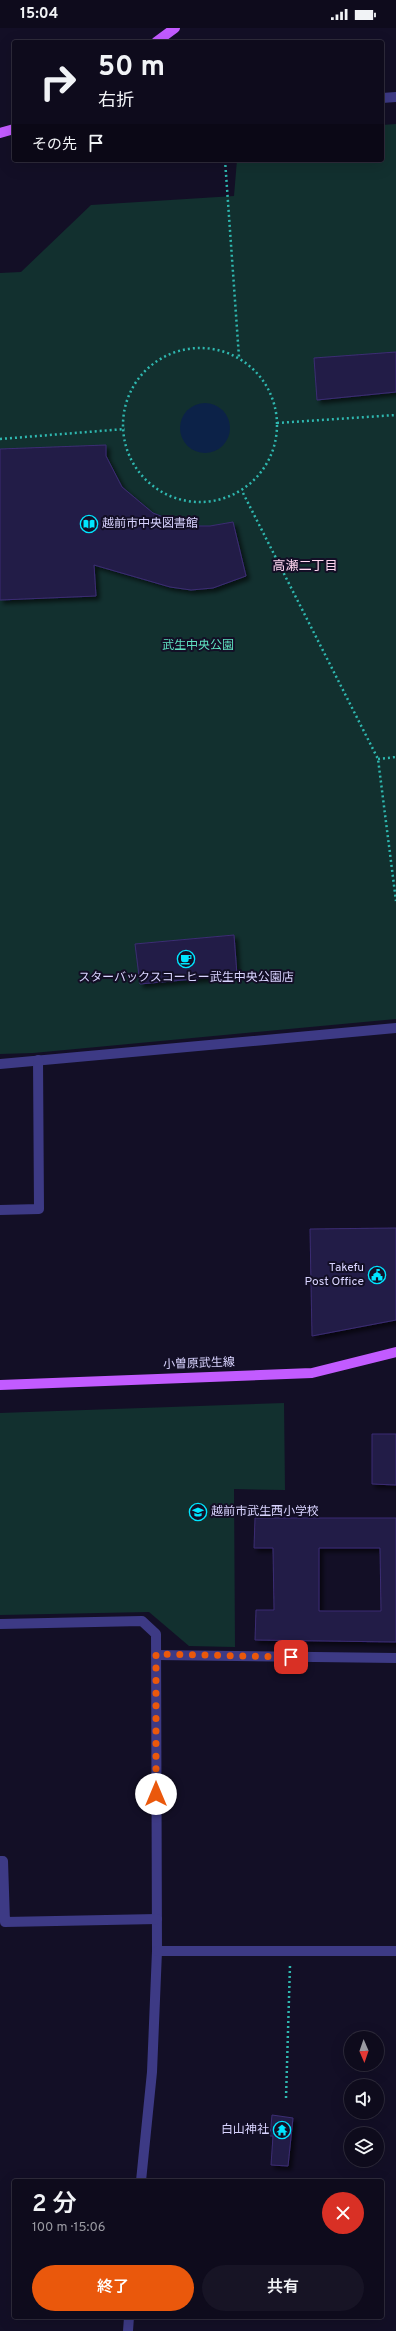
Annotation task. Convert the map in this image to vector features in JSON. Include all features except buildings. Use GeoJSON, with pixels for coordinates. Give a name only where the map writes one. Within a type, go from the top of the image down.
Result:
{"type":"FeatureCollection","features":[{"type":"Feature","properties":{"kind":"main road"},"geometry":{"type":"LineString","coordinates":[[159,40],[175,28]]}},
{"type":"Feature","properties":{"kind":"main road","name":"小曽原武生線"},"geometry":{"type":"LineString","coordinates":[[0,1385],[312,1373],[396,1352]]}},
{"type":"Feature","properties":{"kind":"street"},"geometry":{"type":"LineString","coordinates":[[384,98],[396,97]]}},
{"type":"Feature","properties":{"kind":"street"},"geometry":{"type":"LineString","coordinates":[[0,1064],[396,1028]]}},
{"type":"Feature","properties":{"kind":"street"},"geometry":{"type":"LineString","coordinates":[[0,1210],[40,1209],[38,1060]]}},
{"type":"Feature","properties":{"kind":"street"},"geometry":{"type":"LineString","coordinates":[[0,1624],[142,1621],[156,1634],[157,1951],[152,2072],[141,2179]]}},
{"type":"Feature","properties":{"kind":"street"},"geometry":{"type":"LineString","coordinates":[[156,1654],[396,1658]]}},
{"type":"Feature","properties":{"kind":"street"},"geometry":{"type":"LineString","coordinates":[[0,1861],[3,1861],[5,1922],[157,1919]]}},
{"type":"Feature","properties":{"kind":"street"},"geometry":{"type":"LineString","coordinates":[[157,1951],[396,1951]]}},
{"type":"Feature","properties":{"kind":"street"},"geometry":{"type":"LineString","coordinates":[[128,2331],[129,2319]]}},
{"type":"Feature","properties":{"kind":"path"},"geometry":{"type":"LineString","coordinates":[[225,162],[239,358]]}},
{"type":"Feature","properties":{"kind":"path"},"geometry":{"type":"LineString","coordinates":[[189,348],[208,348],[226,351],[239,358],[249,363],[271,389],[277,423],[274,444],[261,473],[242,492],[214,502],[180,502],[155,488],[138,469],[124,445],[125,429],[123,412],[130,393],[143,371],[163,356],[189,348]]}},
{"type":"Feature","properties":{"kind":"path"},"geometry":{"type":"LineString","coordinates":[[277,423],[396,415]]}},
{"type":"Feature","properties":{"kind":"path"},"geometry":{"type":"LineString","coordinates":[[0,439],[125,429]]}},
{"type":"Feature","properties":{"kind":"path"},"geometry":{"type":"LineString","coordinates":[[242,492],[378,759],[396,901]]}},
{"type":"Feature","properties":{"kind":"path"},"geometry":{"type":"LineString","coordinates":[[378,759],[396,757]]}},
{"type":"Feature","properties":{"kind":"path"},"geometry":{"type":"LineString","coordinates":[[286,2098],[291,1951]]}},
{"type":"Feature","properties":{"kind":"green space","name":"武生中央公園"},"geometry":{"type":"Polygon","coordinates":[[[396,124],[396,1019],[33,1053],[0,1054],[0,273],[21,272],[91,205],[234,196],[237,162],[384,162],[384,125],[396,124]]]}},
{"type":"Feature","properties":{"kind":"green space"},"geometry":{"type":"Polygon","coordinates":[[[284,1403],[285,1490],[234,1489],[235,1647],[189,1646],[149,1612],[0,1615],[0,1413],[284,1403]]]}},
{"type":"Feature","properties":{"kind":"water"},"geometry":{"type":"Polygon","coordinates":[[[205,403],[214,405],[223,410],[228,419],[230,428],[228,437],[223,446],[214,451],[205,453],[196,451],[187,446],[182,437],[180,428],[182,419],[187,410],[196,405],[205,403]]]}},
{"type":"Feature","properties":{"kind":"place","name":"越前市中央図書館"},"geometry":{"type":"Point","coordinates":[89,524]}},
{"type":"Feature","properties":{"kind":"place","name":"スターバックスコーヒー武生中央公園店"},"geometry":{"type":"Point","coordinates":[186,959]}},
{"type":"Feature","properties":{"kind":"place","name":"Takefu Post Office"},"geometry":{"type":"Point","coordinates":[377,1275]}},
{"type":"Feature","properties":{"kind":"place","name":"越前市武生西小学校"},"geometry":{"type":"Point","coordinates":[198,1512]}},
{"type":"Feature","properties":{"kind":"place","name":"白山神社"},"geometry":{"type":"Point","coordinates":[282,2130]}},
{"type":"Feature","properties":{"kind":"district","name":"高瀬二丁目"},"geometry":{"type":"Point","coordinates":[305,567]}},
{"type":"Feature","properties":{"kind":"route"},"geometry":{"type":"LineString","coordinates":[[156,1794],[156,1654],[291,1657]]}}]}
